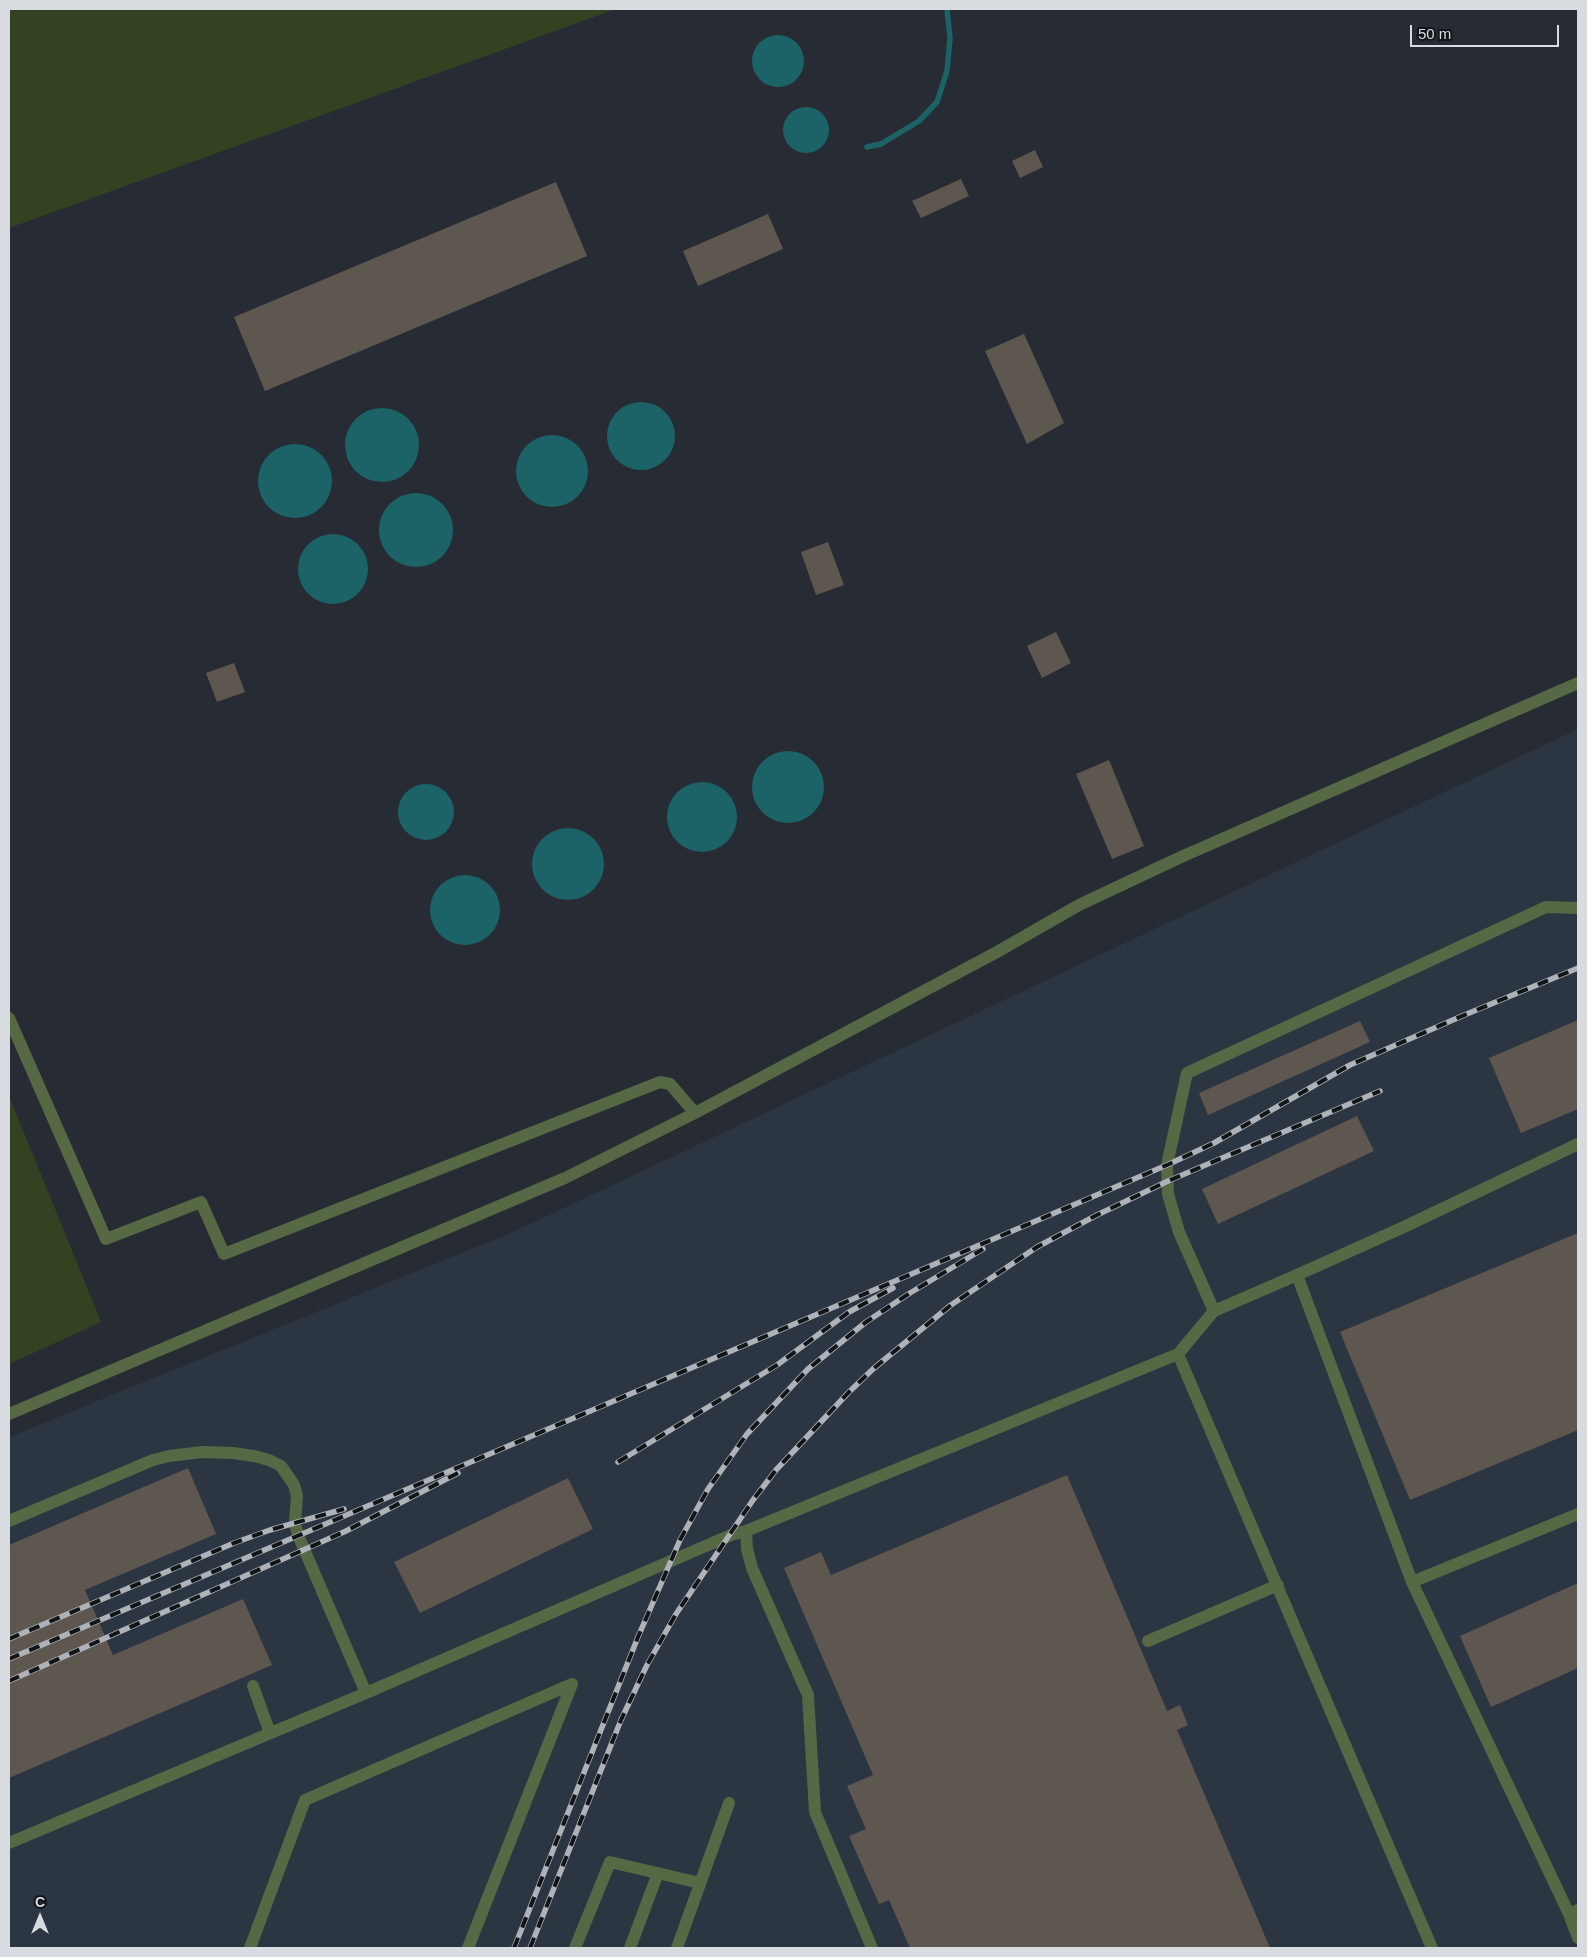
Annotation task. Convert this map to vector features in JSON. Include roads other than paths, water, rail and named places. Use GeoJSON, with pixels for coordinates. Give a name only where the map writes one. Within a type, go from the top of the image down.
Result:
{"type":"FeatureCollection","features":[{"type":"Feature","properties":{"kind":"street"},"geometry":{"type":"LineString","coordinates":[[9,1414],[564,1178],[696,1113],[1079,906],[1181,857],[1578,683]]}},
{"type":"Feature","properties":{"kind":"street"},"geometry":{"type":"LineString","coordinates":[[1214,1311],[1179,1232],[1168,1194],[1167,1165],[1187,1073],[1546,908],[1578,908]]}},
{"type":"Feature","properties":{"kind":"street"},"geometry":{"type":"LineString","coordinates":[[9,1018],[106,1240],[201,1202],[224,1254],[660,1082],[670,1084],[696,1113]]}},
{"type":"Feature","properties":{"kind":"street"},"geometry":{"type":"LineString","coordinates":[[9,1843],[366,1693],[731,1535],[746,1531],[1178,1354],[1214,1311],[1406,1226],[1578,1144]]}},
{"type":"Feature","properties":{"kind":"street"},"geometry":{"type":"LineString","coordinates":[[1297,1275],[1412,1582],[1574,1912],[1578,1938]]}},
{"type":"Feature","properties":{"kind":"street"},"geometry":{"type":"LineString","coordinates":[[1178,1354],[1432,1948]]}},
{"type":"Feature","properties":{"kind":"street"},"geometry":{"type":"LineString","coordinates":[[9,1521],[153,1460],[168,1456],[193,1452],[233,1453],[269,1460],[281,1466],[294,1485],[297,1496],[296,1523],[298,1535],[366,1693]]}},
{"type":"Feature","properties":{"kind":"street"},"geometry":{"type":"LineString","coordinates":[[1412,1582],[1578,1514]]}},
{"type":"Feature","properties":{"kind":"street"},"geometry":{"type":"LineString","coordinates":[[746,1531],[747,1549],[752,1568],[808,1695],[815,1812],[872,1948]]}},
{"type":"Feature","properties":{"kind":"street"},"geometry":{"type":"LineString","coordinates":[[1148,1641],[1278,1585]]}},
{"type":"Feature","properties":{"kind":"street"},"geometry":{"type":"LineString","coordinates":[[250,1948],[305,1800],[572,1684],[468,1948]]}},
{"type":"Feature","properties":{"kind":"street"},"geometry":{"type":"LineString","coordinates":[[253,1686],[270,1733]]}},
{"type":"Feature","properties":{"kind":"street"},"geometry":{"type":"LineString","coordinates":[[677,1948],[729,1803]]}},
{"type":"Feature","properties":{"kind":"street"},"geometry":{"type":"LineString","coordinates":[[575,1948],[610,1862],[700,1883]]}},
{"type":"Feature","properties":{"kind":"street"},"geometry":{"type":"LineString","coordinates":[[630,1948],[658,1873]]}},
{"type":"Feature","properties":{"kind":"water"},"geometry":{"type":"Polygon","coordinates":[[[773,35],[783,35],[792,39],[800,47],[804,61],[800,75],[792,83],[783,87],[773,87],[764,83],[756,75],[752,66],[752,56],[756,47],[764,39],[773,35]]]}},
{"type":"Feature","properties":{"kind":"water"},"geometry":{"type":"Polygon","coordinates":[[[811,107],[823,113],[828,121],[828,139],[823,147],[815,152],[801,153],[789,147],[784,139],[783,125],[789,113],[797,108],[811,107]]]}},
{"type":"Feature","properties":{"kind":"water"},"geometry":{"type":"Polygon","coordinates":[[[648,402],[660,408],[669,417],[675,429],[673,449],[665,460],[648,470],[634,470],[617,460],[609,449],[607,429],[617,412],[628,404],[648,402]]]}},
{"type":"Feature","properties":{"kind":"water"},"geometry":{"type":"Polygon","coordinates":[[[382,408],[396,411],[408,419],[416,431],[419,445],[416,459],[408,471],[396,479],[382,482],[368,479],[356,471],[348,459],[345,445],[348,431],[356,419],[368,411],[382,408]]]}},
{"type":"Feature","properties":{"kind":"water"},"geometry":{"type":"Polygon","coordinates":[[[552,435],[572,441],[582,451],[588,471],[582,491],[572,501],[552,507],[532,501],[522,491],[516,471],[522,451],[532,441],[552,435]]]}},
{"type":"Feature","properties":{"kind":"water"},"geometry":{"type":"Polygon","coordinates":[[[295,444],[316,450],[326,460],[332,481],[326,502],[316,512],[295,518],[274,512],[264,502],[258,481],[264,460],[274,450],[295,444]]]}},
{"type":"Feature","properties":{"kind":"water"},"geometry":{"type":"Polygon","coordinates":[[[409,493],[423,493],[437,499],[447,509],[453,523],[451,544],[437,561],[423,567],[409,567],[395,561],[385,551],[379,537],[379,523],[385,509],[395,499],[409,493]]]}},
{"type":"Feature","properties":{"kind":"water"},"geometry":{"type":"Polygon","coordinates":[[[333,534],[346,537],[358,544],[365,556],[368,569],[365,582],[358,594],[346,601],[333,604],[320,601],[308,594],[301,582],[298,569],[301,556],[308,544],[320,537],[333,534]]]}},
{"type":"Feature","properties":{"kind":"water"},"geometry":{"type":"Polygon","coordinates":[[[788,751],[808,757],[818,767],[824,787],[818,807],[808,817],[788,823],[768,817],[758,807],[752,787],[758,767],[768,757],[788,751]]]}},
{"type":"Feature","properties":{"kind":"water"},"geometry":{"type":"Polygon","coordinates":[[[695,782],[709,782],[722,788],[731,797],[737,810],[735,830],[727,842],[709,852],[695,852],[682,846],[673,837],[667,824],[667,810],[673,797],[682,788],[695,782]]]}},
{"type":"Feature","properties":{"kind":"water"},"geometry":{"type":"Polygon","coordinates":[[[420,784],[432,784],[442,788],[450,796],[454,812],[450,828],[442,836],[432,840],[420,840],[410,836],[402,828],[398,818],[398,806],[402,796],[410,788],[420,784]]]}},
{"type":"Feature","properties":{"kind":"water"},"geometry":{"type":"Polygon","coordinates":[[[568,828],[582,831],[594,838],[601,850],[604,864],[601,878],[594,890],[582,897],[568,900],[554,897],[542,890],[535,878],[532,864],[535,850],[542,838],[554,831],[568,828]]]}},
{"type":"Feature","properties":{"kind":"water"},"geometry":{"type":"Polygon","coordinates":[[[472,875],[485,881],[494,890],[498,896],[500,910],[498,924],[490,935],[479,943],[458,945],[451,943],[440,935],[432,924],[430,903],[432,896],[440,885],[451,877],[472,875]]]}},
{"type":"Feature","properties":{"kind":"waterway"},"geometry":{"type":"LineString","coordinates":[[867,147],[881,144],[919,121],[937,102],[947,71],[950,38],[947,9]]}},
{"type":"Feature","properties":{"kind":"railway"},"geometry":{"type":"LineString","coordinates":[[9,1659],[1167,1165],[1214,1143],[1350,1065],[1578,968]]}},
{"type":"Feature","properties":{"kind":"railway"},"geometry":{"type":"LineString","coordinates":[[530,1948],[621,1720],[647,1665],[676,1614],[753,1500],[776,1470],[848,1393],[873,1369],[951,1305],[1037,1247],[1097,1215],[1168,1181],[1380,1091]]}},
{"type":"Feature","properties":{"kind":"railway"},"geometry":{"type":"LineString","coordinates":[[514,1948],[638,1637],[680,1540],[708,1489],[747,1434],[808,1369],[866,1322],[983,1249]]}},
{"type":"Feature","properties":{"kind":"railway"},"geometry":{"type":"LineString","coordinates":[[618,1462],[777,1365],[849,1312],[893,1288]]}},
{"type":"Feature","properties":{"kind":"railway"},"geometry":{"type":"LineString","coordinates":[[9,1681],[346,1531],[458,1473]]}},
{"type":"Feature","properties":{"kind":"railway"},"geometry":{"type":"LineString","coordinates":[[9,1639],[234,1543],[270,1530],[344,1509]]}}]}
